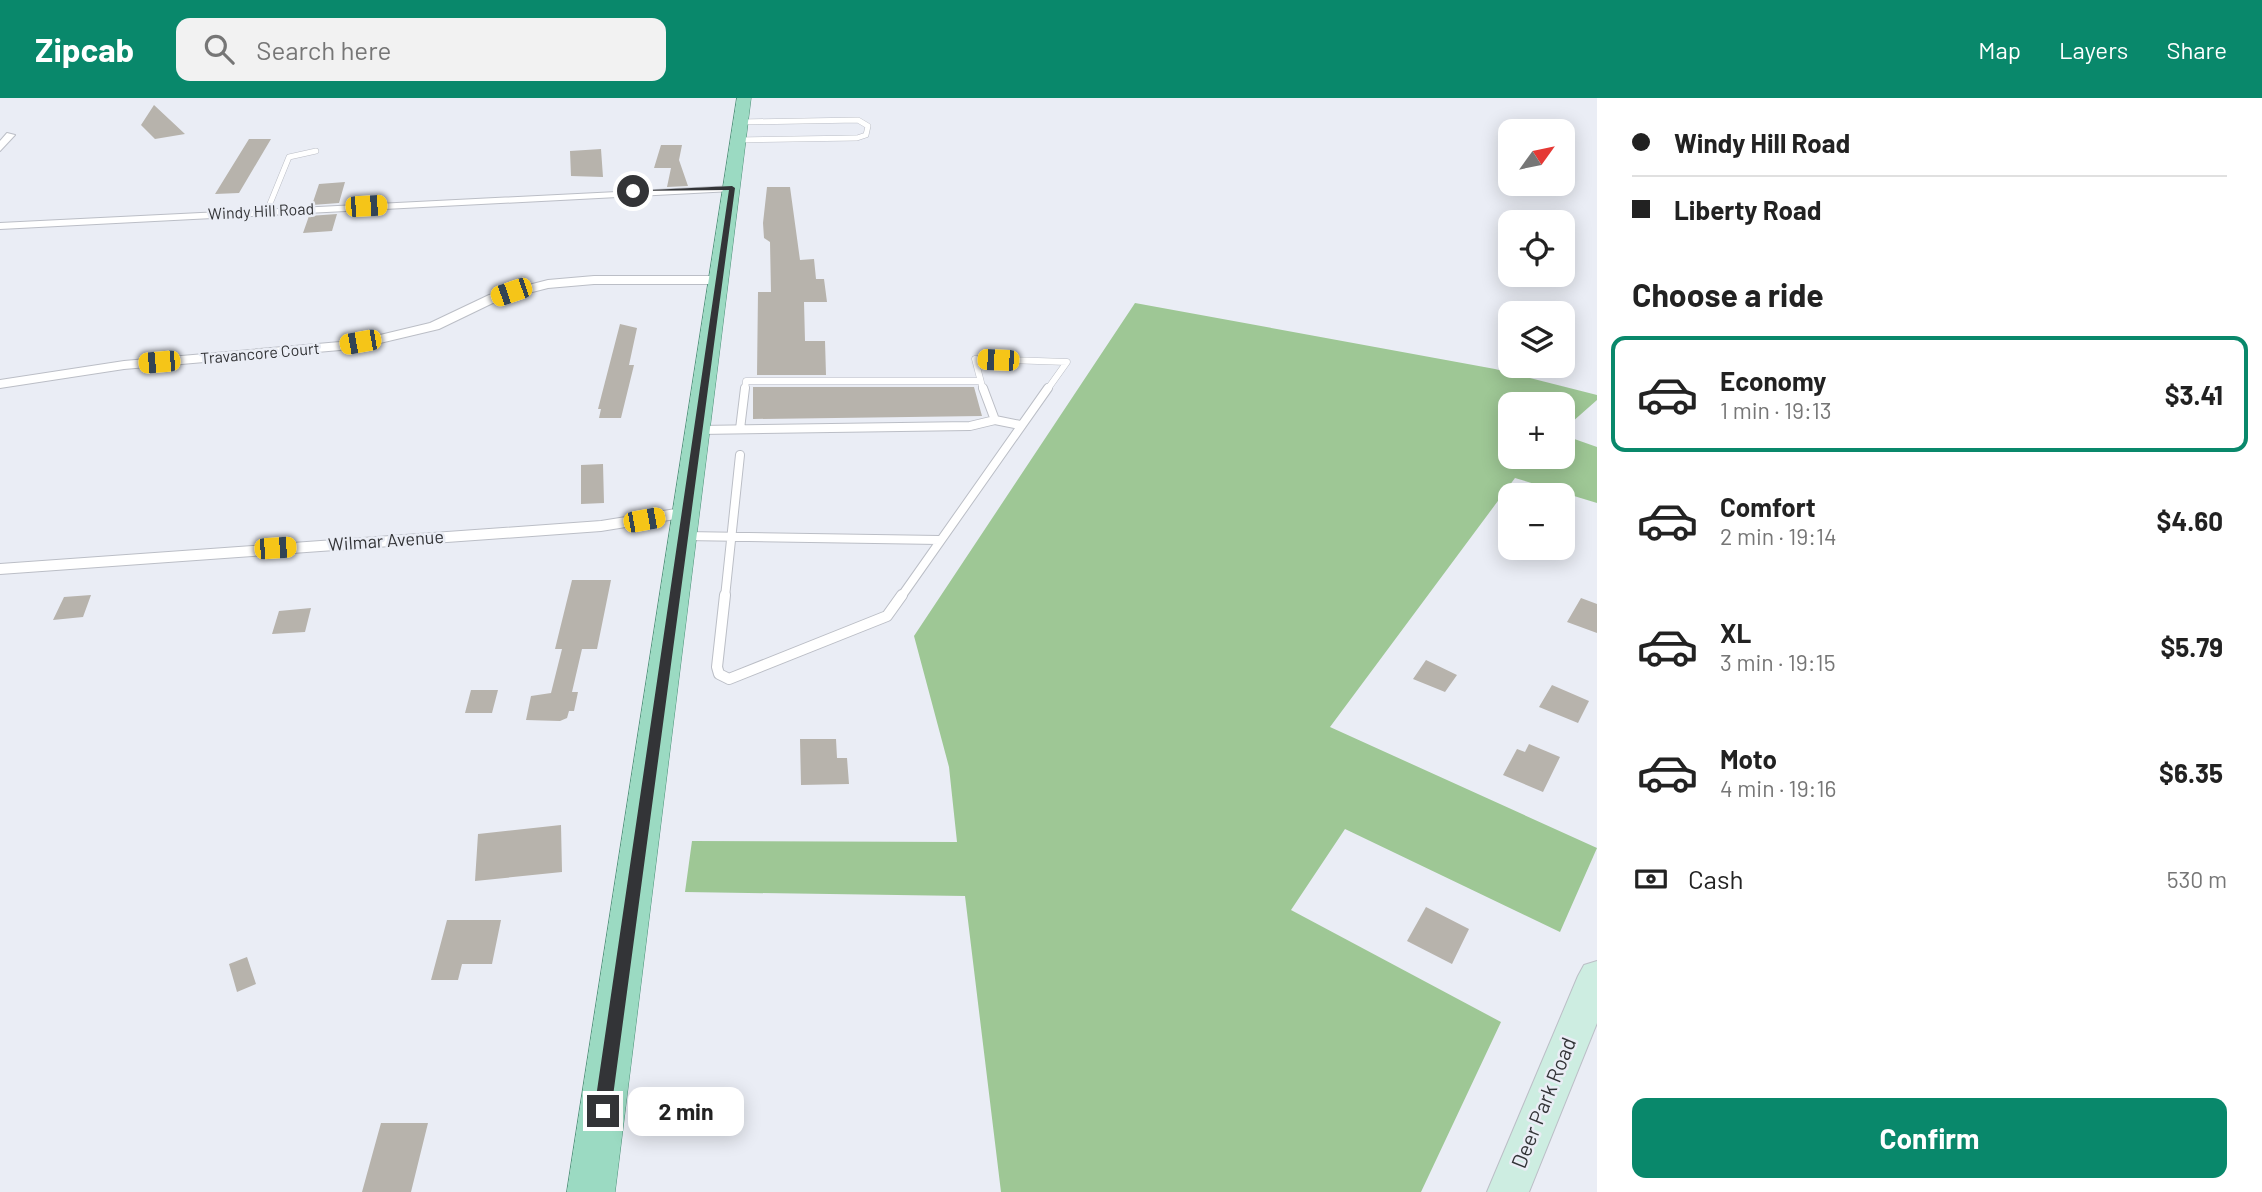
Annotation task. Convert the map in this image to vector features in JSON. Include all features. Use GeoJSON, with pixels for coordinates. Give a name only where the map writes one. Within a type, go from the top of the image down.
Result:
{"type":"FeatureCollection","features":[{"type":"Feature","properties":{"kind":"main road"},"geometry":{"type":"LineString","coordinates":[[591,1192],[744,98]]}},
{"type":"Feature","properties":{"kind":"street"},"geometry":{"type":"LineString","coordinates":[[0,148],[10,135]]}},
{"type":"Feature","properties":{"kind":"street","name":"Windy Hill Road"},"geometry":{"type":"LineString","coordinates":[[0,226],[732,188]]}},
{"type":"Feature","properties":{"kind":"street","name":"Travancore Court"},"geometry":{"type":"LineString","coordinates":[[0,384],[124,365],[340,346],[380,339],[434,326],[493,298],[548,284],[594,280],[720,281]]}},
{"type":"Feature","properties":{"kind":"street","name":"Wilmar Avenue"},"geometry":{"type":"LineString","coordinates":[[0,569],[601,526],[686,524]]}},
{"type":"Feature","properties":{"kind":"street","name":"Deer Park Road"},"geometry":{"type":"LineString","coordinates":[[1508,1192],[1597,976]]}},
{"type":"Feature","properties":{"kind":"lane"},"geometry":{"type":"LineString","coordinates":[[738,140],[857,138],[866,135],[868,126],[858,120],[741,122]]}},
{"type":"Feature","properties":{"kind":"lane"},"geometry":{"type":"LineString","coordinates":[[267,211],[289,157],[316,150]]}},
{"type":"Feature","properties":{"kind":"lane"},"geometry":{"type":"LineString","coordinates":[[740,455],[717,667],[719,674],[729,679],[887,616],[1067,362],[975,359],[980,381],[995,420]]}},
{"type":"Feature","properties":{"kind":"lane"},"geometry":{"type":"LineString","coordinates":[[740,429],[746,381],[980,381]]}},
{"type":"Feature","properties":{"kind":"lane"},"geometry":{"type":"LineString","coordinates":[[699,430],[970,426],[995,420],[1020,425]]}},
{"type":"Feature","properties":{"kind":"lane"},"geometry":{"type":"LineString","coordinates":[[686,524],[731,537],[939,540]]}},
{"type":"Feature","properties":{"kind":"green space"},"geometry":{"type":"Polygon","coordinates":[[[1135,303],[1495,369],[1498,370],[1498,378],[1530,378],[1597,395],[1597,400],[1575,419],[1575,392],[1498,392],[1498,469],[1575,469],[1575,439],[1597,447],[1597,503],[1575,496],[1575,483],[1531,483],[1515,478],[1511,483],[1498,483],[1498,501],[1330,727],[1597,848],[1560,932],[1345,829],[1291,910],[1501,1022],[1421,1192],[1001,1192],[965,896],[685,892],[692,841],[957,842],[949,767],[914,636],[1135,303]]]}},
{"type":"Feature","properties":{"kind":"building"},"geometry":{"type":"Polygon","coordinates":[[[154,105],[185,134],[155,139],[141,125],[154,105]]]}},
{"type":"Feature","properties":{"kind":"building"},"geometry":{"type":"Polygon","coordinates":[[[249,139],[271,139],[239,193],[215,194],[249,139]]]}},
{"type":"Feature","properties":{"kind":"building"},"geometry":{"type":"Polygon","coordinates":[[[661,145],[682,145],[679,160],[688,186],[667,187],[671,168],[654,168],[661,145]]]}},
{"type":"Feature","properties":{"kind":"building"},"geometry":{"type":"Polygon","coordinates":[[[601,149],[603,177],[571,176],[570,151],[601,149]]]}},
{"type":"Feature","properties":{"kind":"building"},"geometry":{"type":"Polygon","coordinates":[[[345,182],[339,203],[312,205],[319,184],[345,182]]]}},
{"type":"Feature","properties":{"kind":"building"},"geometry":{"type":"Polygon","coordinates":[[[767,187],[790,187],[800,260],[814,259],[816,279],[824,279],[827,302],[804,302],[805,341],[825,341],[826,375],[757,375],[758,292],[771,292],[770,242],[764,238],[763,223],[767,187]]]}},
{"type":"Feature","properties":{"kind":"building"},"geometry":{"type":"Polygon","coordinates":[[[337,214],[332,231],[303,233],[309,216],[337,214]]]}},
{"type":"Feature","properties":{"kind":"building"},"geometry":{"type":"Polygon","coordinates":[[[620,324],[637,328],[629,365],[634,365],[621,418],[599,418],[601,409],[598,409],[620,324]]]}},
{"type":"Feature","properties":{"kind":"building"},"geometry":{"type":"Polygon","coordinates":[[[753,387],[974,387],[982,416],[753,419],[753,387]]]}},
{"type":"Feature","properties":{"kind":"building"},"geometry":{"type":"Polygon","coordinates":[[[603,464],[604,503],[581,504],[581,465],[603,464]]]}},
{"type":"Feature","properties":{"kind":"building"},"geometry":{"type":"Polygon","coordinates":[[[572,580],[611,580],[597,649],[582,649],[572,692],[578,692],[574,711],[569,711],[567,718],[560,721],[526,720],[531,696],[551,693],[562,649],[555,649],[572,580]]]}},
{"type":"Feature","properties":{"kind":"building"},"geometry":{"type":"Polygon","coordinates":[[[91,595],[83,617],[53,620],[64,597],[91,595]]]}},
{"type":"Feature","properties":{"kind":"building"},"geometry":{"type":"Polygon","coordinates":[[[1581,598],[1597,604],[1597,633],[1567,622],[1581,598]]]}},
{"type":"Feature","properties":{"kind":"building"},"geometry":{"type":"Polygon","coordinates":[[[311,608],[305,632],[272,634],[279,611],[311,608]]]}},
{"type":"Feature","properties":{"kind":"building"},"geometry":{"type":"Polygon","coordinates":[[[1426,660],[1457,675],[1445,692],[1413,679],[1426,660]]]}},
{"type":"Feature","properties":{"kind":"building"},"geometry":{"type":"Polygon","coordinates":[[[1552,685],[1589,701],[1578,723],[1539,707],[1552,685]]]}},
{"type":"Feature","properties":{"kind":"building"},"geometry":{"type":"Polygon","coordinates":[[[471,690],[498,690],[492,713],[465,713],[471,690]]]}},
{"type":"Feature","properties":{"kind":"building"},"geometry":{"type":"Polygon","coordinates":[[[800,739],[836,739],[837,758],[847,758],[849,784],[801,785],[800,739]]]}},
{"type":"Feature","properties":{"kind":"building"},"geometry":{"type":"Polygon","coordinates":[[[1529,744],[1560,757],[1543,792],[1503,775],[1517,749],[1525,752],[1529,744]]]}},
{"type":"Feature","properties":{"kind":"building"},"geometry":{"type":"Polygon","coordinates":[[[561,825],[562,872],[475,881],[478,834],[561,825]]]}},
{"type":"Feature","properties":{"kind":"building"},"geometry":{"type":"Polygon","coordinates":[[[1426,907],[1469,929],[1452,964],[1407,941],[1426,907]]]}},
{"type":"Feature","properties":{"kind":"building"},"geometry":{"type":"Polygon","coordinates":[[[447,920],[501,920],[492,964],[462,964],[458,980],[431,980],[447,920]]]}},
{"type":"Feature","properties":{"kind":"building"},"geometry":{"type":"Polygon","coordinates":[[[247,957],[256,984],[237,992],[229,964],[247,957]]]}},
{"type":"Feature","properties":{"kind":"building"},"geometry":{"type":"Polygon","coordinates":[[[381,1123],[428,1123],[411,1192],[362,1192],[381,1123]]]}},
{"type":"Feature","properties":{"kind":"route"},"geometry":{"type":"LineString","coordinates":[[603,1111],[732,188],[633,191]]}}]}
